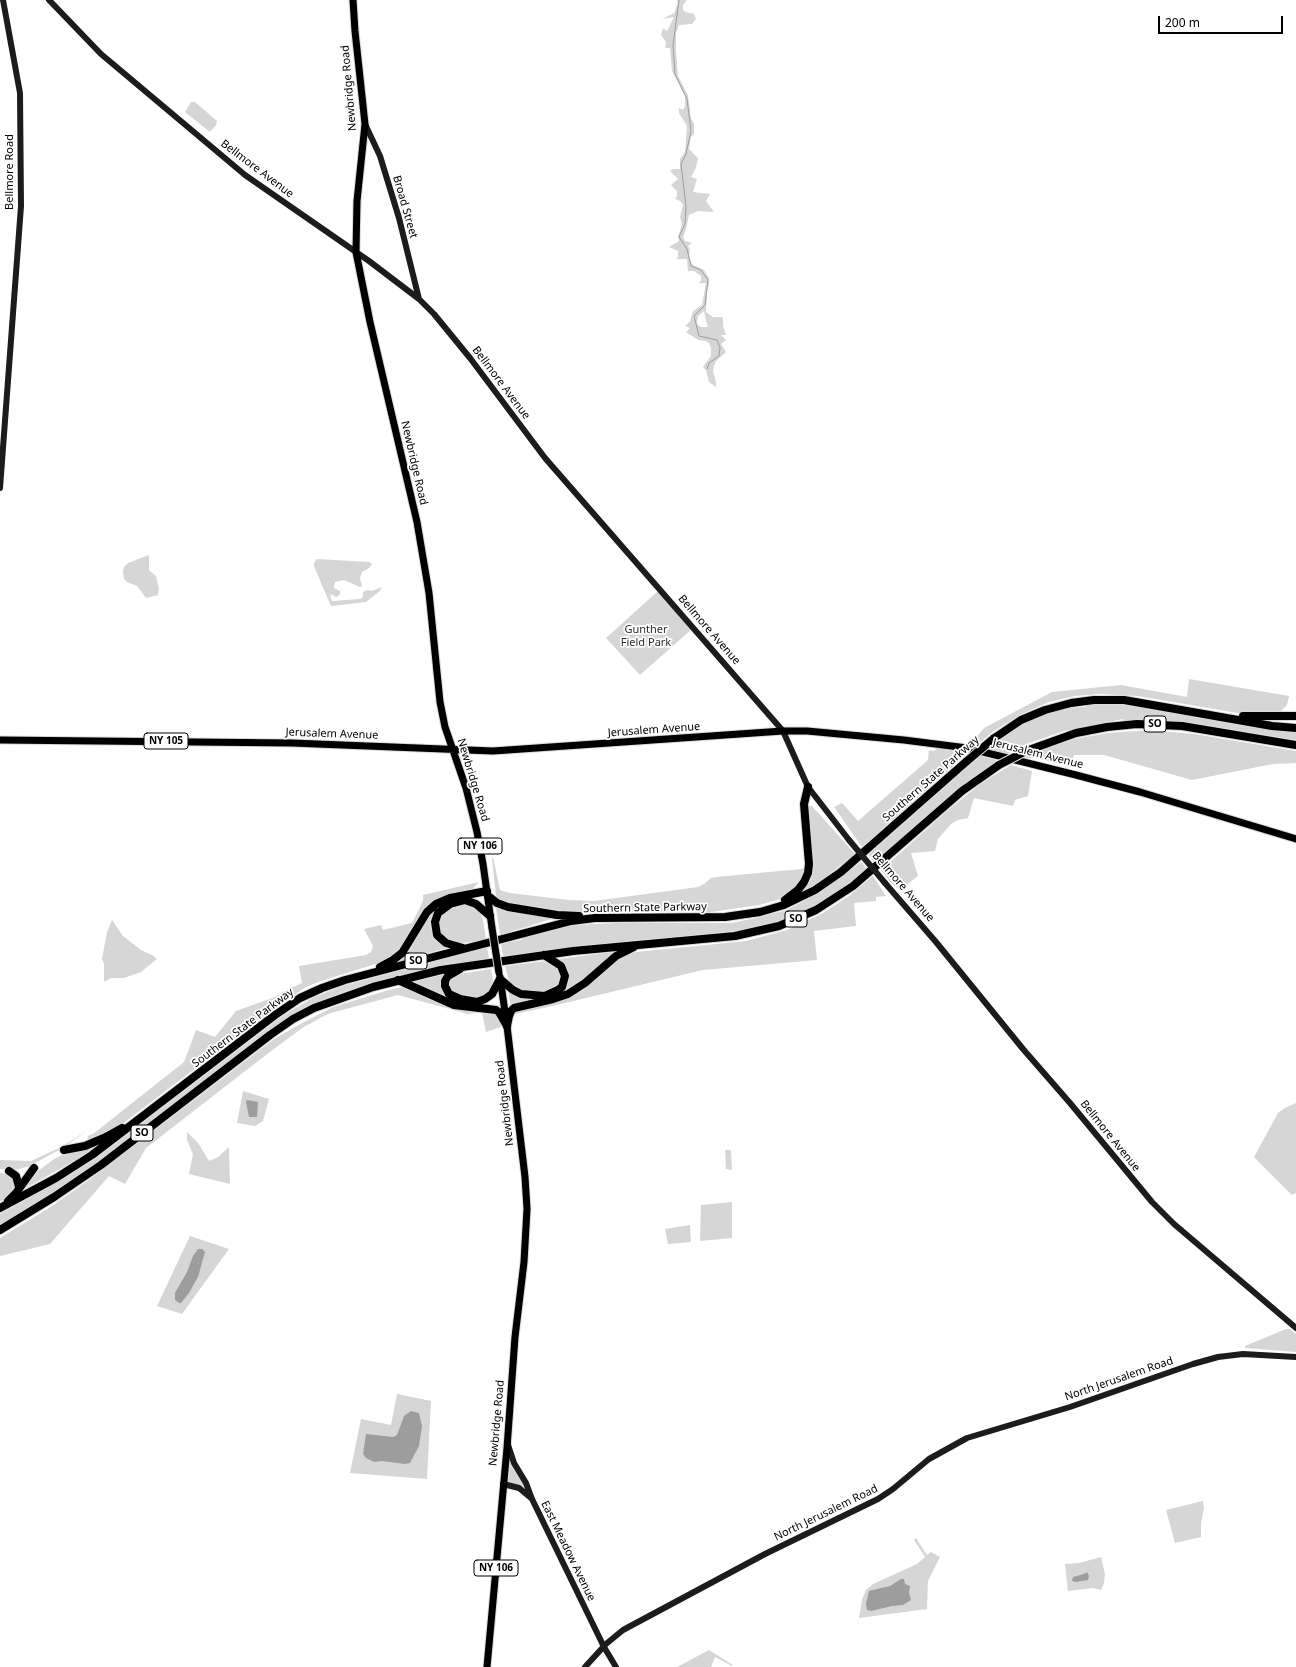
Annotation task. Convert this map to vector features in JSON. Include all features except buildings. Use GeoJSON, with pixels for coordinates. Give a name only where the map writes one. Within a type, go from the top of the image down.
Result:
{"type":"FeatureCollection","features":[{"type":"Feature","properties":{"kind":"highway","name":"Southern State Parkway"},"geometry":{"type":"LineString","coordinates":[[0,1208],[56,1178],[92,1155],[287,1006],[322,988],[365,975],[571,921],[595,918],[725,917],[760,912],[800,898],[828,882],[867,850],[993,739],[1008,728],[1030,716],[1054,707],[1079,701],[1124,700],[1272,726],[1296,728]]}},
{"type":"Feature","properties":{"kind":"highway"},"geometry":{"type":"LineString","coordinates":[[1174,709],[1212,711],[1250,717],[1296,716]]}},
{"type":"Feature","properties":{"kind":"highway","name":"Southern State Parkway"},"geometry":{"type":"LineString","coordinates":[[0,1230],[54,1197],[101,1165],[293,1019],[334,1000],[428,972],[616,946],[636,946],[735,936],[779,926],[828,903],[853,886],[962,791],[999,765],[1026,751],[1076,733],[1106,727],[1137,724],[1160,724],[1190,727],[1296,745]]}},
{"type":"Feature","properties":{"kind":"highway"},"geometry":{"type":"LineString","coordinates":[[760,912],[794,894],[806,879],[809,864],[804,804],[808,787]]}},
{"type":"Feature","properties":{"kind":"highway"},"geometry":{"type":"LineString","coordinates":[[365,975],[393,960],[402,952],[427,912],[436,904],[450,898],[488,893],[501,905],[548,914],[620,918]]}},
{"type":"Feature","properties":{"kind":"highway"},"geometry":{"type":"LineString","coordinates":[[467,948],[450,945],[440,938],[435,929],[435,922],[438,913],[450,904],[465,900],[476,904],[490,916]]}},
{"type":"Feature","properties":{"kind":"highway"},"geometry":{"type":"LineString","coordinates":[[507,1026],[511,1010],[514,1008],[568,994],[585,983],[616,956],[636,946]]}},
{"type":"Feature","properties":{"kind":"highway"},"geometry":{"type":"LineString","coordinates":[[465,967],[448,976],[445,981],[446,990],[449,994],[460,999],[477,1002],[485,999],[492,994],[500,976],[513,990],[521,994],[539,996],[553,994],[562,987],[564,982],[564,970],[559,963],[544,955]]}},
{"type":"Feature","properties":{"kind":"highway"},"geometry":{"type":"LineString","coordinates":[[398,980],[454,1004],[496,1010],[499,1012],[507,1026]]}},
{"type":"Feature","properties":{"kind":"highway"},"geometry":{"type":"LineString","coordinates":[[64,1150],[90,1144],[144,1116]]}},
{"type":"Feature","properties":{"kind":"highway"},"geometry":{"type":"LineString","coordinates":[[84,1137],[90,1144]]}},
{"type":"Feature","properties":{"kind":"highway"},"geometry":{"type":"LineString","coordinates":[[0,1208],[13,1196],[34,1168]]}},
{"type":"Feature","properties":{"kind":"highway"},"geometry":{"type":"LineString","coordinates":[[9,1171],[16,1176],[19,1187]]}},
{"type":"Feature","properties":{"kind":"main road","name":"Bellmore Road"},"geometry":{"type":"LineString","coordinates":[[0,488],[21,206],[20,93],[3,0]]}},
{"type":"Feature","properties":{"kind":"main road","name":"Bellmore Avenue"},"geometry":{"type":"LineString","coordinates":[[49,0],[101,54],[245,175],[356,252],[419,299],[447,329],[544,458],[783,731],[808,787],[849,840],[936,942],[1023,1049],[1152,1202],[1174,1224],[1296,1328]]}},
{"type":"Feature","properties":{"kind":"main road","name":"Newbridge Road"},"geometry":{"type":"LineString","coordinates":[[353,0],[365,124],[358,201],[356,252],[370,322],[417,522],[429,593],[440,702],[445,727],[466,788],[477,832],[488,893],[490,916],[507,1026],[525,1177],[527,1209],[524,1262],[515,1337],[487,1667]]}},
{"type":"Feature","properties":{"kind":"main road","name":"Broad Street"},"geometry":{"type":"LineString","coordinates":[[365,124],[380,156],[397,212],[419,299]]}},
{"type":"Feature","properties":{"kind":"main road","name":"Jerusalem Avenue"},"geometry":{"type":"LineString","coordinates":[[0,740],[292,743],[511,751],[783,731],[846,734],[967,748],[1083,777],[1296,839]]}},
{"type":"Feature","properties":{"kind":"main road","name":"North Jerusalem Road"},"geometry":{"type":"LineString","coordinates":[[585,1667],[620,1632],[765,1554],[878,1499],[893,1489],[929,1459],[967,1438],[1076,1405],[1192,1364],[1218,1357],[1248,1354],[1296,1357]]}},
{"type":"Feature","properties":{"kind":"main road","name":"East Meadow Avenue"},"geometry":{"type":"LineString","coordinates":[[507,1441],[514,1463],[526,1483],[532,1499],[604,1647],[616,1667]]}},
{"type":"Feature","properties":{"kind":"main road"},"geometry":{"type":"LineString","coordinates":[[503,1484],[519,1488],[532,1499]]}},
{"type":"Feature","properties":{"kind":"green space"},"geometry":{"type":"Polygon","coordinates":[[[677,0],[687,0],[683,5],[683,10],[694,14],[696,19],[692,24],[679,25],[676,33],[678,76],[688,95],[691,118],[694,124],[694,134],[691,137],[689,149],[698,158],[696,168],[691,177],[697,179],[693,192],[710,194],[706,201],[714,212],[698,211],[689,215],[683,237],[685,241],[692,243],[688,246],[690,250],[689,256],[691,262],[693,265],[704,270],[709,278],[706,312],[713,317],[722,317],[723,319],[723,326],[726,335],[721,335],[726,340],[721,344],[726,352],[716,361],[714,366],[713,371],[716,387],[709,382],[706,370],[703,367],[711,356],[711,348],[709,343],[698,340],[686,332],[690,328],[685,326],[690,321],[693,311],[702,305],[706,283],[698,283],[701,281],[701,276],[694,271],[688,271],[687,259],[676,259],[678,257],[678,251],[669,247],[679,241],[678,236],[682,225],[680,217],[683,205],[680,201],[675,199],[677,196],[677,191],[671,185],[678,179],[670,171],[673,169],[680,169],[680,159],[685,152],[687,126],[679,113],[679,108],[683,110],[685,106],[685,96],[672,71],[670,48],[665,48],[666,42],[661,35],[663,28],[667,31],[674,17],[662,19],[674,13],[678,3],[677,0]],[[704,311],[698,316],[697,324],[701,327],[708,327],[704,311]]]}},
{"type":"Feature","properties":{"kind":"green space"},"geometry":{"type":"Polygon","coordinates":[[[191,102],[195,102],[217,121],[216,125],[210,132],[185,112],[191,102]]]}},
{"type":"Feature","properties":{"kind":"green space"},"geometry":{"type":"Polygon","coordinates":[[[149,555],[149,570],[156,576],[159,589],[158,595],[146,598],[137,586],[127,582],[124,579],[123,571],[124,567],[128,563],[149,555]]]}},
{"type":"Feature","properties":{"kind":"green space"},"geometry":{"type":"Polygon","coordinates":[[[317,559],[369,562],[372,564],[369,568],[362,572],[360,578],[362,586],[360,587],[344,580],[335,582],[334,588],[340,591],[340,594],[336,597],[330,594],[332,601],[360,599],[363,597],[363,592],[367,590],[372,591],[382,587],[380,591],[366,602],[332,606],[314,566],[317,559]]]}},
{"type":"Feature","properties":{"kind":"green space","name":"Gunther Field Park"},"geometry":{"type":"Polygon","coordinates":[[[658,591],[692,629],[640,675],[606,638],[658,591]]]}},
{"type":"Feature","properties":{"kind":"green space"},"geometry":{"type":"Polygon","coordinates":[[[1189,679],[1289,696],[1287,705],[1280,712],[1249,715],[1138,696],[1099,694],[1075,696],[1049,702],[1020,715],[992,732],[976,746],[971,744],[984,728],[1052,692],[1121,685],[1187,697],[1189,679]]]}},
{"type":"Feature","properties":{"kind":"green space"},"geometry":{"type":"Polygon","coordinates":[[[1111,703],[1275,730],[1296,732],[1296,741],[1183,722],[1124,721],[1123,719],[1064,731],[1026,744],[1007,754],[988,749],[1013,729],[1041,715],[1067,708],[1086,707],[1086,704],[1111,703]]]}},
{"type":"Feature","properties":{"kind":"green space"},"geometry":{"type":"Polygon","coordinates":[[[1150,730],[1194,734],[1296,751],[1296,763],[1273,764],[1192,780],[1104,755],[1074,755],[1072,762],[1066,765],[1034,758],[1024,758],[1036,752],[1074,739],[1108,733],[1150,730]]]}},
{"type":"Feature","properties":{"kind":"green space"},"geometry":{"type":"Polygon","coordinates":[[[937,748],[969,752],[862,847],[834,807],[842,803],[858,821],[928,760],[929,750],[934,751],[937,748]]]}},
{"type":"Feature","properties":{"kind":"green space"},"geometry":{"type":"Polygon","coordinates":[[[980,756],[997,760],[964,784],[880,859],[874,861],[868,855],[980,756]]]}},
{"type":"Feature","properties":{"kind":"green space"},"geometry":{"type":"Polygon","coordinates":[[[1011,765],[1032,771],[1028,796],[1015,800],[1013,806],[974,798],[968,818],[958,820],[951,824],[938,839],[935,851],[911,853],[918,876],[900,890],[891,883],[881,870],[949,809],[983,782],[1011,765]]]}},
{"type":"Feature","properties":{"kind":"green space"},"geometry":{"type":"Polygon","coordinates":[[[812,806],[855,854],[813,887],[800,893],[805,886],[808,808],[812,806]]]}},
{"type":"Feature","properties":{"kind":"green space"},"geometry":{"type":"Polygon","coordinates":[[[493,857],[500,890],[510,893],[569,900],[594,901],[698,887],[711,878],[716,877],[801,869],[806,867],[798,888],[780,899],[759,905],[712,912],[603,911],[566,913],[500,903],[496,896],[493,857]]]}},
{"type":"Feature","properties":{"kind":"green space"},"geometry":{"type":"Polygon","coordinates":[[[861,862],[867,869],[846,887],[821,903],[791,918],[755,928],[721,933],[503,956],[501,943],[522,940],[524,937],[573,925],[615,923],[731,923],[787,910],[819,893],[861,862]]]}},
{"type":"Feature","properties":{"kind":"green space"},"geometry":{"type":"Polygon","coordinates":[[[873,876],[886,896],[876,897],[876,901],[854,903],[856,926],[814,931],[817,960],[703,970],[515,1014],[519,1009],[559,1000],[621,956],[636,952],[746,941],[787,930],[823,913],[849,896],[873,876]]]}},
{"type":"Feature","properties":{"kind":"green space"},"geometry":{"type":"Polygon","coordinates":[[[479,882],[470,892],[438,900],[403,947],[395,955],[382,962],[306,987],[268,1013],[113,1131],[87,1141],[88,1136],[93,1134],[184,1062],[196,1030],[215,1037],[236,1011],[275,997],[302,983],[299,966],[366,955],[371,952],[373,946],[364,929],[381,925],[383,930],[412,923],[423,901],[423,895],[479,882]]]}},
{"type":"Feature","properties":{"kind":"green space"},"geometry":{"type":"Polygon","coordinates":[[[443,903],[434,916],[431,931],[434,932],[446,948],[395,963],[428,915],[443,903]]]}},
{"type":"Feature","properties":{"kind":"green space"},"geometry":{"type":"Polygon","coordinates":[[[454,905],[471,905],[480,912],[483,919],[486,940],[453,944],[438,930],[438,919],[444,911],[454,905]]]}},
{"type":"Feature","properties":{"kind":"green space"},"geometry":{"type":"Polygon","coordinates":[[[498,906],[555,918],[500,935],[496,908],[498,906]]]}},
{"type":"Feature","properties":{"kind":"green space"},"geometry":{"type":"Polygon","coordinates":[[[112,920],[123,936],[141,950],[157,959],[141,972],[124,978],[111,978],[104,982],[104,964],[102,959],[107,932],[112,920]]]}},
{"type":"Feature","properties":{"kind":"green space"},"geometry":{"type":"Polygon","coordinates":[[[487,947],[489,958],[380,981],[346,991],[317,1003],[97,1164],[63,1188],[0,1227],[0,1214],[95,1159],[281,1017],[314,997],[343,986],[487,947]]]}},
{"type":"Feature","properties":{"kind":"green space"},"geometry":{"type":"Polygon","coordinates":[[[621,951],[568,992],[511,1009],[508,989],[528,998],[563,989],[563,964],[558,959],[621,951]]]}},
{"type":"Feature","properties":{"kind":"green space"},"geometry":{"type":"Polygon","coordinates":[[[546,961],[553,962],[562,971],[562,984],[548,994],[521,992],[510,984],[505,966],[546,961]]]}},
{"type":"Feature","properties":{"kind":"green space"},"geometry":{"type":"Polygon","coordinates":[[[491,969],[493,981],[490,988],[492,989],[478,1001],[454,995],[447,981],[453,975],[491,969]]]}},
{"type":"Feature","properties":{"kind":"green space"},"geometry":{"type":"Polygon","coordinates":[[[446,974],[442,988],[445,994],[443,996],[408,983],[446,974]]]}},
{"type":"Feature","properties":{"kind":"green space"},"geometry":{"type":"Polygon","coordinates":[[[402,987],[487,1010],[500,1015],[501,1027],[486,1032],[482,1012],[468,1014],[398,995],[331,1013],[322,1017],[302,1028],[146,1148],[125,1184],[109,1176],[50,1244],[0,1256],[0,1238],[49,1208],[93,1177],[274,1039],[333,1007],[402,987]]]}},
{"type":"Feature","properties":{"kind":"green space"},"geometry":{"type":"Polygon","coordinates":[[[243,1091],[269,1099],[263,1121],[255,1126],[237,1123],[243,1091]]]}},
{"type":"Feature","properties":{"kind":"green space"},"geometry":{"type":"Polygon","coordinates":[[[1296,1103],[1296,1193],[1292,1195],[1254,1157],[1278,1113],[1296,1103]]]}},
{"type":"Feature","properties":{"kind":"green space"},"geometry":{"type":"Polygon","coordinates":[[[89,1129],[64,1147],[30,1166],[15,1170],[0,1169],[0,1160],[31,1161],[63,1146],[89,1129]]]}},
{"type":"Feature","properties":{"kind":"green space"},"geometry":{"type":"Polygon","coordinates":[[[187,1132],[198,1143],[209,1161],[218,1157],[229,1147],[230,1184],[189,1174],[193,1154],[187,1140],[187,1132]]]}},
{"type":"Feature","properties":{"kind":"green space"},"geometry":{"type":"Polygon","coordinates":[[[95,1145],[96,1147],[74,1161],[17,1193],[26,1180],[54,1159],[64,1154],[95,1145]]]}},
{"type":"Feature","properties":{"kind":"green space"},"geometry":{"type":"Polygon","coordinates":[[[725,1150],[731,1150],[732,1170],[726,1169],[725,1150]]]}},
{"type":"Feature","properties":{"kind":"green space"},"geometry":{"type":"Polygon","coordinates":[[[0,1173],[10,1174],[15,1179],[17,1186],[8,1197],[0,1202],[0,1173]]]}},
{"type":"Feature","properties":{"kind":"green space"},"geometry":{"type":"Polygon","coordinates":[[[732,1202],[732,1238],[700,1241],[701,1205],[732,1202]]]}},
{"type":"Feature","properties":{"kind":"green space"},"geometry":{"type":"Polygon","coordinates":[[[690,1225],[691,1242],[668,1244],[665,1229],[690,1225]]]}},
{"type":"Feature","properties":{"kind":"green space"},"geometry":{"type":"Polygon","coordinates":[[[190,1236],[229,1249],[182,1314],[157,1306],[190,1236]]]}},
{"type":"Feature","properties":{"kind":"green space"},"geometry":{"type":"Polygon","coordinates":[[[1286,1329],[1290,1329],[1296,1334],[1296,1352],[1245,1348],[1245,1346],[1286,1329]]]}},
{"type":"Feature","properties":{"kind":"green space"},"geometry":{"type":"Polygon","coordinates":[[[397,1394],[431,1401],[427,1479],[350,1473],[361,1419],[391,1425],[397,1394]]]}},
{"type":"Feature","properties":{"kind":"green space"},"geometry":{"type":"Polygon","coordinates":[[[510,1455],[529,1494],[507,1484],[510,1455]]]}},
{"type":"Feature","properties":{"kind":"green space"},"geometry":{"type":"Polygon","coordinates":[[[1203,1501],[1204,1508],[1201,1524],[1201,1537],[1175,1543],[1166,1510],[1203,1501]]]}},
{"type":"Feature","properties":{"kind":"green space"},"geometry":{"type":"Polygon","coordinates":[[[916,1538],[927,1555],[931,1552],[940,1557],[928,1581],[927,1609],[859,1618],[862,1600],[866,1590],[873,1584],[917,1564],[925,1557],[914,1540],[916,1538]]]}},
{"type":"Feature","properties":{"kind":"green space"},"geometry":{"type":"Polygon","coordinates":[[[1101,1557],[1105,1574],[1104,1583],[1101,1590],[1093,1588],[1068,1591],[1065,1564],[1079,1563],[1101,1557]]]}},
{"type":"Feature","properties":{"kind":"green space"},"geometry":{"type":"Polygon","coordinates":[[[709,1650],[733,1665],[732,1666],[715,1657],[711,1667],[677,1667],[709,1650]]]}},
{"type":"Feature","properties":{"kind":"shaded area"},"geometry":{"type":"Polygon","coordinates":[[[247,1100],[258,1102],[257,1117],[249,1117],[246,1102],[247,1100]]]}},
{"type":"Feature","properties":{"kind":"shaded area"},"geometry":{"type":"Polygon","coordinates":[[[198,1249],[202,1249],[205,1252],[198,1277],[189,1293],[181,1303],[179,1303],[175,1300],[175,1293],[198,1249]]]}},
{"type":"Feature","properties":{"kind":"shaded area"},"geometry":{"type":"Polygon","coordinates":[[[411,1411],[419,1413],[422,1426],[419,1446],[410,1463],[405,1464],[382,1461],[374,1462],[366,1458],[363,1454],[366,1434],[393,1437],[397,1435],[404,1416],[411,1411]]]}},
{"type":"Feature","properties":{"kind":"shaded area"},"geometry":{"type":"Polygon","coordinates":[[[1087,1572],[1089,1576],[1088,1580],[1076,1582],[1072,1581],[1073,1577],[1087,1572]]]}},
{"type":"Feature","properties":{"kind":"shaded area"},"geometry":{"type":"Polygon","coordinates":[[[901,1579],[904,1579],[905,1584],[910,1586],[909,1593],[911,1600],[903,1605],[871,1611],[867,1610],[866,1604],[869,1591],[890,1586],[901,1579]]]}},
{"type":"Feature","properties":{"kind":"waterway"},"geometry":{"type":"LineString","coordinates":[[679,0],[673,45],[675,74],[687,99],[691,131],[686,154],[681,164],[686,206],[685,224],[679,237],[687,249],[691,266],[701,270],[708,280],[705,305],[694,316],[699,336],[717,340],[720,348],[719,356],[709,363],[707,369]]}}]}
